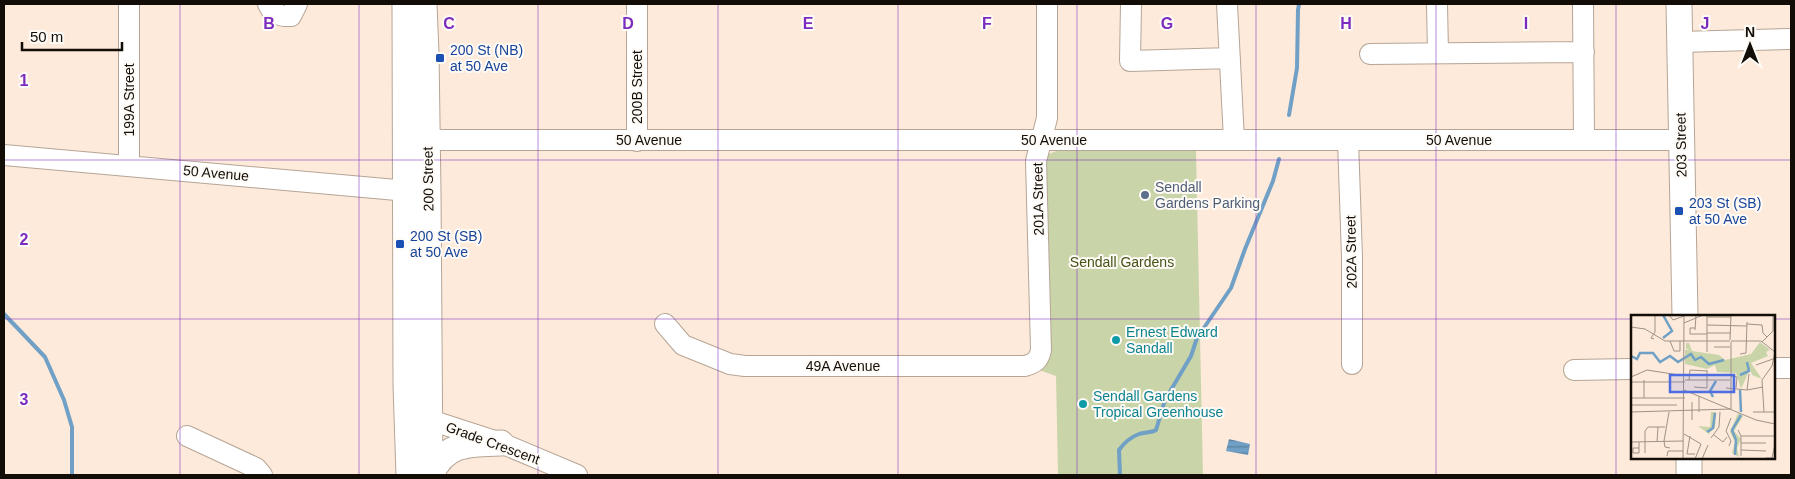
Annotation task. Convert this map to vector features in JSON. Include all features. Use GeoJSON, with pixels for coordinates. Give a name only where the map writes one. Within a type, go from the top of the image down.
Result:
{"type":"FeatureCollection","features":[{"type":"Feature","properties":{"kind":"main road","name":"200 Street"},"geometry":{"type":"LineString","coordinates":[[417,192],[427,138],[424,4]]}},
{"type":"Feature","properties":{"kind":"main road","name":"203 Street"},"geometry":{"type":"LineString","coordinates":[[1679,4],[1685,315]]}},
{"type":"Feature","properties":{"kind":"main road","name":"200 Street"},"geometry":{"type":"LineString","coordinates":[[405,16],[417,192],[419,420],[409,475]]}},
{"type":"Feature","properties":{"kind":"main road"},"geometry":{"type":"LineString","coordinates":[[405,16],[414,55],[418,128],[427,138]]}},
{"type":"Feature","properties":{"kind":"main road","name":"200 Street"},"geometry":{"type":"LineString","coordinates":[[419,420],[431,475]]}},
{"type":"Feature","properties":{"kind":"main road"},"geometry":{"type":"LineString","coordinates":[[431,475],[436,463],[448,451],[468,444],[501,443]]}},
{"type":"Feature","properties":{"kind":"main road"},"geometry":{"type":"LineString","coordinates":[[1689,459],[1689,475]]}},
{"type":"Feature","properties":{"kind":"street","name":"199A Street"},"geometry":{"type":"LineString","coordinates":[[129,4],[129,166]]}},
{"type":"Feature","properties":{"kind":"street"},"geometry":{"type":"LineString","coordinates":[[268,4],[273,13],[284,16],[291,16],[297,4]]}},
{"type":"Feature","properties":{"kind":"street","name":"200B Street"},"geometry":{"type":"LineString","coordinates":[[637,4],[637,141]]}},
{"type":"Feature","properties":{"kind":"street","name":"201A Street"},"geometry":{"type":"LineString","coordinates":[[1034,364],[1039,358],[1041,350],[1036,161],[1047,118],[1046,4]]}},
{"type":"Feature","properties":{"kind":"street"},"geometry":{"type":"LineString","coordinates":[[1131,4],[1130,61],[1230,58]]}},
{"type":"Feature","properties":{"kind":"street"},"geometry":{"type":"LineString","coordinates":[[1227,4],[1234,140]]}},
{"type":"Feature","properties":{"kind":"street"},"geometry":{"type":"LineString","coordinates":[[1437,4],[1438,53]]}},
{"type":"Feature","properties":{"kind":"street"},"geometry":{"type":"LineString","coordinates":[[1583,4],[1584,140]]}},
{"type":"Feature","properties":{"kind":"street"},"geometry":{"type":"LineString","coordinates":[[1680,42],[1791,39]]}},
{"type":"Feature","properties":{"kind":"street"},"geometry":{"type":"LineString","coordinates":[[1370,54],[1584,52]]}},
{"type":"Feature","properties":{"kind":"street","name":"50 Avenue"},"geometry":{"type":"LineString","coordinates":[[427,138],[440,140],[637,141],[1681,140]]}},
{"type":"Feature","properties":{"kind":"street","name":"202A Street"},"geometry":{"type":"LineString","coordinates":[[1348,140],[1352,257],[1352,364]]}},
{"type":"Feature","properties":{"kind":"street","name":"50 Avenue"},"geometry":{"type":"LineString","coordinates":[[4,155],[417,192]]}},
{"type":"Feature","properties":{"kind":"street","name":"49A Avenue"},"geometry":{"type":"LineString","coordinates":[[665,324],[683,345],[730,364],[745,366],[1025,366],[1034,364]]}},
{"type":"Feature","properties":{"kind":"street"},"geometry":{"type":"LineString","coordinates":[[1775,368],[1791,368]]}},
{"type":"Feature","properties":{"kind":"street"},"geometry":{"type":"LineString","coordinates":[[1574,370],[1631,369]]}},
{"type":"Feature","properties":{"kind":"street","name":"Grade Crescent"},"geometry":{"type":"LineString","coordinates":[[419,420],[501,443],[577,475]]}},
{"type":"Feature","properties":{"kind":"street"},"geometry":{"type":"LineString","coordinates":[[187,436],[256,468],[262,475]]}},
{"type":"Feature","properties":{"kind":"green space","name":"Sendall Gardens"},"geometry":{"type":"Polygon","coordinates":[[[1059,150],[1196,151],[1203,475],[1058,475],[1056,376],[1039,370],[1045,159],[1049,154],[1059,150]]]}},
{"type":"Feature","properties":{"kind":"water"},"geometry":{"type":"Polygon","coordinates":[[[1229,439],[1250,444],[1248,455],[1226,451],[1229,439]]]}},
{"type":"Feature","properties":{"kind":"waterway"},"geometry":{"type":"LineString","coordinates":[[1289,115],[1297,68],[1299,4]]}},
{"type":"Feature","properties":{"kind":"waterway"},"geometry":{"type":"LineString","coordinates":[[1120,475],[1119,450],[1133,437],[1156,430],[1165,400],[1191,356],[1197,338],[1231,288],[1273,181],[1279,159]]}},
{"type":"Feature","properties":{"kind":"waterway"},"geometry":{"type":"LineString","coordinates":[[4,314],[45,357],[64,400],[72,427],[72,475]]}},
{"type":"Feature","properties":{"kind":"place","name":"200 St (NB) at 50 Ave"},"geometry":{"type":"Point","coordinates":[440,58]}},
{"type":"Feature","properties":{"kind":"place","name":"Sendall Gardens Parking"},"geometry":{"type":"Point","coordinates":[1145,195]}},
{"type":"Feature","properties":{"kind":"place","name":"203 St (SB) at 50 Ave"},"geometry":{"type":"Point","coordinates":[1679,211]}},
{"type":"Feature","properties":{"kind":"place","name":"200 St (SB) at 50 Ave"},"geometry":{"type":"Point","coordinates":[400,244]}},
{"type":"Feature","properties":{"kind":"place","name":"Ernest Edward Sandall"},"geometry":{"type":"Point","coordinates":[1116,340]}},
{"type":"Feature","properties":{"kind":"place","name":"Sendall Gardens Tropical Greenhouse"},"geometry":{"type":"Point","coordinates":[1083,404]}}]}
